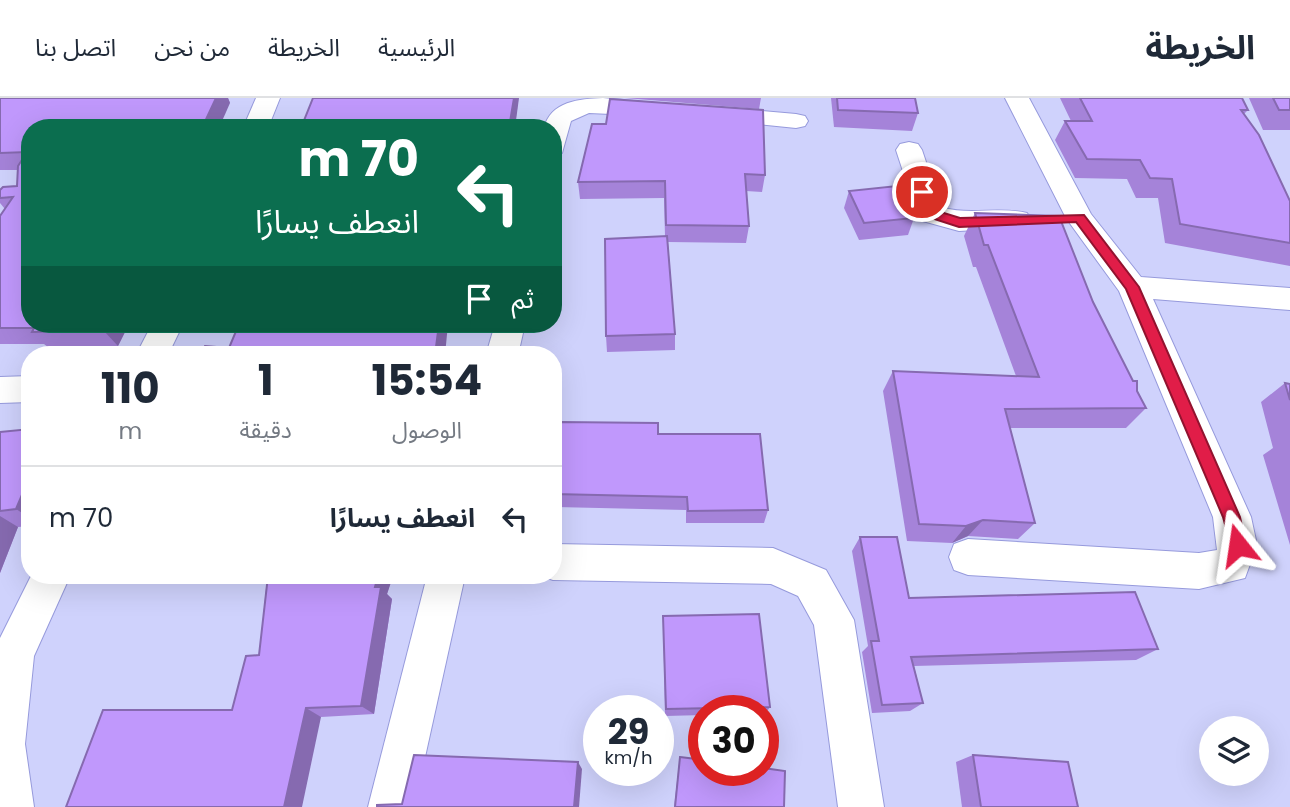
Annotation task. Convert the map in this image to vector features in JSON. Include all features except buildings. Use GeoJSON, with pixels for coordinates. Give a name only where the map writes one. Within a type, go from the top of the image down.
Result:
{"type":"FeatureCollection","features":[{"type":"Feature","properties":{"kind":"street"},"geometry":{"type":"LineString","coordinates":[[259,119],[268,98]]}},
{"type":"Feature","properties":{"kind":"street"},"geometry":{"type":"LineString","coordinates":[[968,557],[1199,571],[1231,565],[1238,545],[1232,517],[1132,287],[1057,219],[1017,98]]}},
{"type":"Feature","properties":{"kind":"street"},"geometry":{"type":"LineString","coordinates":[[560,119],[571,108],[593,105],[796,121]]}},
{"type":"Feature","properties":{"kind":"street"},"geometry":{"type":"LineString","coordinates":[[909,150],[929,213],[959,222],[1057,219]]}},
{"type":"Feature","properties":{"kind":"street"},"geometry":{"type":"LineString","coordinates":[[1132,287],[1290,299]]}},
{"type":"Feature","properties":{"kind":"street"},"geometry":{"type":"LineString","coordinates":[[0,390],[21,389]]}},
{"type":"Feature","properties":{"kind":"street"},"geometry":{"type":"LineString","coordinates":[[562,562],[773,566],[812,583],[834,620],[861,807]]}},
{"type":"Feature","properties":{"kind":"street"},"geometry":{"type":"LineString","coordinates":[[11,807],[3,744],[5,667],[47,584]]}},
{"type":"Feature","properties":{"kind":"street"},"geometry":{"type":"LineString","coordinates":[[391,807],[444,584]]}},
{"type":"Feature","properties":{"kind":"route"},"geometry":{"type":"LineString","coordinates":[[922,192],[929,213],[959,222],[1080,218],[1132,287],[1201,452],[1232,517],[1238,545]]}}]}
